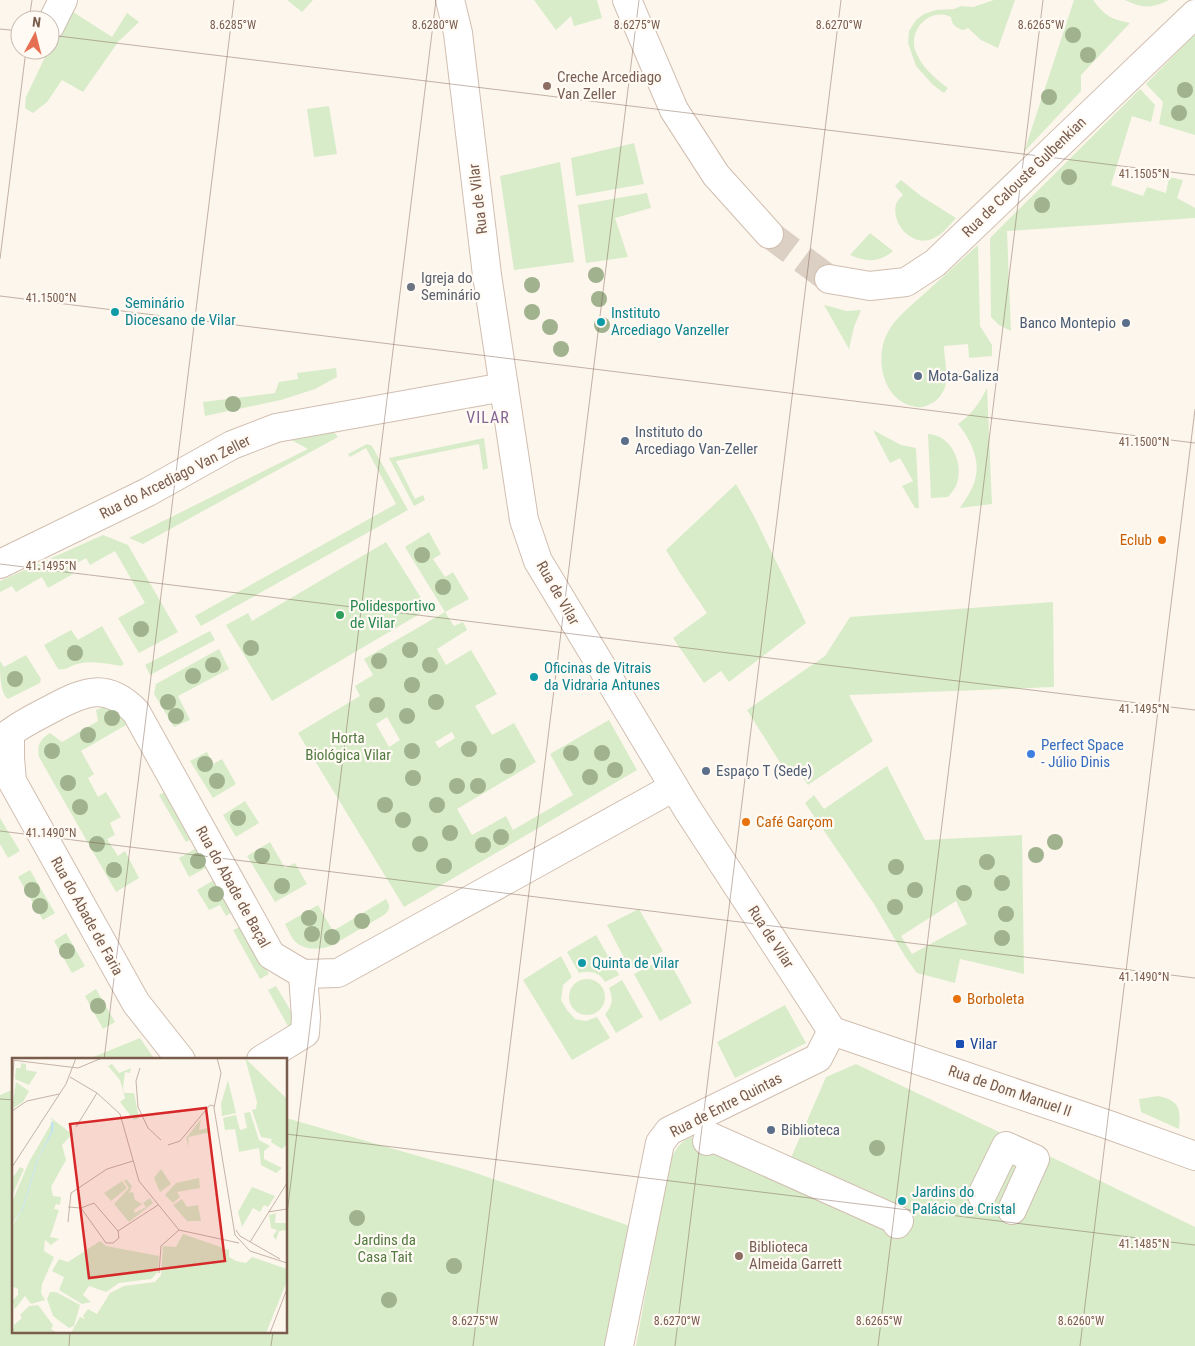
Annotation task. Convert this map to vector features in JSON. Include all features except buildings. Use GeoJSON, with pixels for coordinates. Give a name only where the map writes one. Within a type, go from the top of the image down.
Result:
{"type":"FeatureCollection","features":[{"type":"Feature","properties":{"kind":"street","name":"Rua de Vilar"},"geometry":{"type":"LineString","coordinates":[[450,0],[458,33],[487,274],[524,520],[538,561],[674,787],[832,1031]]}},
{"type":"Feature","properties":{"kind":"street"},"geometry":{"type":"LineString","coordinates":[[627,0],[674,110],[716,175],[769,234]]}},
{"type":"Feature","properties":{"kind":"street","name":"Rua de Calouste Gulbenkian"},"geometry":{"type":"LineString","coordinates":[[829,279],[870,286],[906,282],[935,263],[1195,14]]}},
{"type":"Feature","properties":{"kind":"street","name":"Rua do Arcediago Van Zeller"},"geometry":{"type":"LineString","coordinates":[[0,564],[148,492],[232,445],[276,428],[504,387]]}},
{"type":"Feature","properties":{"kind":"street","name":"Rua do Abade de Baçal"},"geometry":{"type":"LineString","coordinates":[[5,732],[75,696],[91,692],[112,694],[126,702],[136,712],[270,955],[303,974]]}},
{"type":"Feature","properties":{"kind":"street","name":"Rua do Abade de Faria"},"geometry":{"type":"LineString","coordinates":[[5,732],[12,781],[136,1003],[179,1058]]}},
{"type":"Feature","properties":{"kind":"street"},"geometry":{"type":"LineString","coordinates":[[265,1058],[305,1034],[306,1017],[303,974],[338,973],[674,787]]}},
{"type":"Feature","properties":{"kind":"street","name":"Rua de Dom Manuel II"},"geometry":{"type":"LineString","coordinates":[[832,1031],[1193,1154]]}},
{"type":"Feature","properties":{"kind":"street","name":"Rua de Entre Quintas"},"geometry":{"type":"LineString","coordinates":[[619,1346],[660,1143],[669,1131],[818,1058],[832,1031]]}},
{"type":"Feature","properties":{"kind":"street"},"geometry":{"type":"LineString","coordinates":[[707,1141],[709,1136],[899,1221],[898,1224]]}},
{"type":"Feature","properties":{"kind":"street"},"geometry":{"type":"LineString","coordinates":[[982,1195],[1006,1146],[1035,1160],[1012,1210]]}},
{"type":"Feature","properties":{"kind":"green space"},"geometry":{"type":"Polygon","coordinates":[[[287,0],[313,0],[302,12],[287,0]]]}},
{"type":"Feature","properties":{"kind":"green space"},"geometry":{"type":"Polygon","coordinates":[[[534,0],[597,0],[602,18],[574,26],[571,16],[556,30],[534,0]]]}},
{"type":"Feature","properties":{"kind":"green space"},"geometry":{"type":"Polygon","coordinates":[[[994,0],[1015,0],[998,48],[981,40],[968,28],[963,30],[956,27],[951,17],[943,15],[929,18],[918,28],[914,42],[915,50],[928,71],[948,88],[944,93],[933,85],[916,66],[908,43],[909,31],[916,20],[924,14],[961,6],[973,7],[994,0]]]}},
{"type":"Feature","properties":{"kind":"green space"},"geometry":{"type":"Polygon","coordinates":[[[1074,0],[1093,0],[1109,16],[1130,23],[1081,75],[1081,91],[1024,152],[1074,0]]]}},
{"type":"Feature","properties":{"kind":"green space"},"geometry":{"type":"Polygon","coordinates":[[[1125,0],[1169,0],[1157,5],[1147,6],[1136,5],[1125,0]]]}},
{"type":"Feature","properties":{"kind":"green space"},"geometry":{"type":"Polygon","coordinates":[[[70,10],[112,37],[127,13],[139,22],[118,42],[83,92],[62,80],[47,102],[33,113],[25,108],[26,97],[44,60],[60,60],[60,27],[70,10]]]}},
{"type":"Feature","properties":{"kind":"green space"},"geometry":{"type":"Polygon","coordinates":[[[1195,34],[1195,135],[1159,124],[1163,102],[1146,84],[1195,34]]]}},
{"type":"Feature","properties":{"kind":"green space"},"geometry":{"type":"Polygon","coordinates":[[[1140,89],[1155,105],[1151,122],[1132,116],[1111,185],[1143,196],[1147,187],[1166,193],[1169,177],[1183,180],[1177,198],[1195,208],[1195,218],[1007,231],[1011,331],[999,325],[991,317],[990,238],[1140,89]]]}},
{"type":"Feature","properties":{"kind":"green space"},"geometry":{"type":"Polygon","coordinates":[[[329,106],[337,154],[314,157],[307,109],[329,106]]]}},
{"type":"Feature","properties":{"kind":"green space"},"geometry":{"type":"Polygon","coordinates":[[[634,143],[644,184],[576,196],[571,158],[634,143]]]}},
{"type":"Feature","properties":{"kind":"green space"},"geometry":{"type":"Polygon","coordinates":[[[560,162],[574,262],[514,270],[500,176],[560,162]]]}},
{"type":"Feature","properties":{"kind":"green space"},"geometry":{"type":"Polygon","coordinates":[[[901,180],[921,196],[956,218],[939,235],[925,241],[917,240],[900,226],[895,212],[896,204],[903,195],[895,186],[901,180]]]}},
{"type":"Feature","properties":{"kind":"green space"},"geometry":{"type":"Polygon","coordinates":[[[647,193],[651,208],[615,218],[628,257],[586,263],[578,205],[647,193]]]}},
{"type":"Feature","properties":{"kind":"green space"},"geometry":{"type":"Polygon","coordinates":[[[870,233],[893,251],[883,258],[872,260],[850,255],[870,233]]]}},
{"type":"Feature","properties":{"kind":"green space"},"geometry":{"type":"Polygon","coordinates":[[[978,245],[980,326],[992,345],[992,356],[969,358],[968,344],[944,346],[947,377],[941,395],[935,401],[923,407],[914,407],[902,402],[888,387],[884,377],[881,356],[886,336],[893,324],[903,313],[978,245]]]}},
{"type":"Feature","properties":{"kind":"green space"},"geometry":{"type":"Polygon","coordinates":[[[824,305],[847,311],[861,310],[854,327],[849,349],[824,305]]]}},
{"type":"Feature","properties":{"kind":"green space"},"geometry":{"type":"Polygon","coordinates":[[[336,368],[337,377],[315,389],[281,400],[205,416],[203,402],[275,393],[279,382],[298,379],[297,373],[336,368]]]}},
{"type":"Feature","properties":{"kind":"green space"},"geometry":{"type":"Polygon","coordinates":[[[987,388],[992,504],[960,508],[973,486],[977,467],[971,444],[958,424],[975,408],[987,388]]]}},
{"type":"Feature","properties":{"kind":"green space"},"geometry":{"type":"Polygon","coordinates":[[[329,426],[338,437],[143,544],[129,538],[308,449],[284,436],[329,426]]]}},
{"type":"Feature","properties":{"kind":"green space"},"geometry":{"type":"Polygon","coordinates":[[[873,430],[901,445],[916,448],[919,508],[915,508],[902,486],[913,481],[900,458],[890,463],[873,430]]]}},
{"type":"Feature","properties":{"kind":"green space"},"geometry":{"type":"Polygon","coordinates":[[[928,434],[944,440],[950,445],[957,461],[959,469],[956,486],[948,497],[931,498],[928,434]]]}},
{"type":"Feature","properties":{"kind":"green space"},"geometry":{"type":"Polygon","coordinates":[[[484,438],[488,468],[483,470],[479,444],[396,461],[415,499],[423,495],[425,500],[414,506],[389,458],[484,438]]]}},
{"type":"Feature","properties":{"kind":"green space"},"geometry":{"type":"Polygon","coordinates":[[[367,444],[372,446],[408,510],[201,626],[195,616],[396,504],[366,448],[350,457],[348,454],[367,444]]]}},
{"type":"Feature","properties":{"kind":"green space"},"geometry":{"type":"Polygon","coordinates":[[[736,484],[754,516],[806,623],[729,682],[721,671],[704,683],[673,638],[707,613],[666,550],[736,484]]]}},
{"type":"Feature","properties":{"kind":"green space"},"geometry":{"type":"Polygon","coordinates":[[[429,532],[441,554],[433,559],[445,577],[453,572],[469,599],[445,612],[405,547],[429,532]]]}},
{"type":"Feature","properties":{"kind":"green space"},"geometry":{"type":"Polygon","coordinates":[[[103,535],[128,545],[178,632],[139,653],[118,618],[145,603],[115,551],[90,565],[86,558],[69,568],[73,574],[48,588],[42,577],[16,592],[12,586],[0,592],[0,581],[103,535]]]}},
{"type":"Feature","properties":{"kind":"green space","name":"Polidesportivo de Vilar"},"geometry":{"type":"Polygon","coordinates":[[[386,542],[428,609],[272,701],[226,625],[248,613],[252,621],[386,542]]]}},
{"type":"Feature","properties":{"kind":"green space"},"geometry":{"type":"Polygon","coordinates":[[[1053,602],[1054,687],[849,695],[873,741],[808,785],[795,766],[786,772],[747,710],[825,656],[850,617],[1053,602]]]}},
{"type":"Feature","properties":{"kind":"green space","name":"Horta Biológica Vilar"},"geometry":{"type":"Polygon","coordinates":[[[445,612],[454,626],[463,622],[467,630],[437,649],[446,665],[471,650],[497,694],[475,706],[492,735],[514,723],[536,762],[457,809],[472,835],[506,816],[513,830],[573,795],[550,754],[609,720],[637,770],[404,907],[298,733],[360,696],[355,686],[373,675],[364,659],[445,612]],[[387,717],[376,724],[389,747],[400,740],[387,717]],[[452,732],[435,742],[439,748],[455,738],[452,732]]]}},
{"type":"Feature","properties":{"kind":"green space"},"geometry":{"type":"Polygon","coordinates":[[[102,626],[124,664],[121,666],[88,662],[58,669],[44,645],[71,630],[78,640],[102,626]]]}},
{"type":"Feature","properties":{"kind":"green space"},"geometry":{"type":"Polygon","coordinates":[[[210,631],[215,640],[150,675],[145,665],[210,631]]]}},
{"type":"Feature","properties":{"kind":"green space"},"geometry":{"type":"Polygon","coordinates":[[[219,649],[229,669],[178,696],[190,720],[174,727],[154,694],[156,684],[219,649]]]}},
{"type":"Feature","properties":{"kind":"green space"},"geometry":{"type":"Polygon","coordinates":[[[26,655],[41,679],[40,683],[8,699],[3,693],[0,661],[4,667],[26,655]]]}},
{"type":"Feature","properties":{"kind":"green space"},"geometry":{"type":"Polygon","coordinates":[[[107,706],[133,721],[81,751],[94,774],[88,778],[98,797],[106,792],[121,817],[110,823],[115,835],[107,839],[118,856],[125,851],[139,878],[116,892],[38,753],[40,743],[50,733],[62,742],[98,721],[96,710],[107,706]]]}},
{"type":"Feature","properties":{"kind":"green space"},"geometry":{"type":"Polygon","coordinates":[[[207,752],[213,764],[222,759],[236,784],[213,798],[190,761],[207,752]]]}},
{"type":"Feature","properties":{"kind":"green space"},"geometry":{"type":"Polygon","coordinates":[[[887,766],[925,840],[1022,835],[1024,974],[960,959],[955,983],[917,973],[874,904],[805,803],[814,795],[824,809],[887,766]],[[956,901],[901,936],[912,954],[967,924],[956,901]]]}},
{"type":"Feature","properties":{"kind":"green space"},"geometry":{"type":"Polygon","coordinates":[[[170,789],[197,836],[186,842],[159,795],[170,789]]]}},
{"type":"Feature","properties":{"kind":"green space"},"geometry":{"type":"Polygon","coordinates":[[[245,801],[259,823],[236,837],[223,815],[245,801]]]}},
{"type":"Feature","properties":{"kind":"green space"},"geometry":{"type":"Polygon","coordinates":[[[0,818],[20,851],[8,858],[0,844],[0,818]]]}},
{"type":"Feature","properties":{"kind":"green space"},"geometry":{"type":"Polygon","coordinates":[[[270,842],[285,868],[295,863],[307,884],[275,902],[247,856],[270,842]]]}},
{"type":"Feature","properties":{"kind":"green space"},"geometry":{"type":"Polygon","coordinates":[[[202,845],[213,864],[189,877],[179,858],[202,845]]]}},
{"type":"Feature","properties":{"kind":"green space"},"geometry":{"type":"Polygon","coordinates":[[[30,870],[55,913],[43,920],[18,877],[30,870]]]}},
{"type":"Feature","properties":{"kind":"green space"},"geometry":{"type":"Polygon","coordinates":[[[219,877],[238,909],[226,916],[220,905],[209,910],[197,890],[219,877]]]}},
{"type":"Feature","properties":{"kind":"green space"},"geometry":{"type":"Polygon","coordinates":[[[386,899],[389,907],[384,915],[331,946],[316,949],[301,946],[293,939],[285,924],[318,905],[333,931],[386,899]]]}},
{"type":"Feature","properties":{"kind":"green space"},"geometry":{"type":"Polygon","coordinates":[[[639,909],[663,951],[630,969],[607,925],[639,909]]]}},
{"type":"Feature","properties":{"kind":"green space"},"geometry":{"type":"Polygon","coordinates":[[[242,926],[269,974],[260,979],[233,930],[242,926]]]}},
{"type":"Feature","properties":{"kind":"green space"},"geometry":{"type":"Polygon","coordinates":[[[66,933],[85,966],[72,973],[54,941],[66,933]]]}},
{"type":"Feature","properties":{"kind":"green space"},"geometry":{"type":"Polygon","coordinates":[[[596,935],[619,975],[605,982],[594,973],[579,973],[567,952],[596,935]]]}},
{"type":"Feature","properties":{"kind":"green space"},"geometry":{"type":"Polygon","coordinates":[[[561,956],[572,977],[563,985],[561,1000],[575,1019],[586,1021],[597,1017],[610,1038],[572,1060],[523,980],[561,956]]]}},
{"type":"Feature","properties":{"kind":"green space"},"geometry":{"type":"Polygon","coordinates":[[[667,957],[692,1003],[660,1021],[634,974],[667,957]]]}},
{"type":"Feature","properties":{"kind":"green space"},"geometry":{"type":"Polygon","coordinates":[[[587,979],[594,980],[600,984],[604,990],[604,1004],[600,1010],[594,1014],[587,1015],[580,1014],[574,1010],[570,1004],[569,997],[570,990],[574,984],[580,980],[587,979]]]}},
{"type":"Feature","properties":{"kind":"green space"},"geometry":{"type":"Polygon","coordinates":[[[622,980],[643,1017],[616,1033],[605,1014],[610,1008],[611,1002],[609,988],[622,980]]]}},
{"type":"Feature","properties":{"kind":"green space"},"geometry":{"type":"Polygon","coordinates":[[[276,986],[298,1023],[289,1028],[268,990],[276,986]]]}},
{"type":"Feature","properties":{"kind":"green space"},"geometry":{"type":"Polygon","coordinates":[[[96,989],[115,1022],[103,1029],[85,996],[96,989]]]}},
{"type":"Feature","properties":{"kind":"green space"},"geometry":{"type":"Polygon","coordinates":[[[785,1005],[806,1043],[735,1078],[717,1042],[785,1005]]]}},
{"type":"Feature","properties":{"kind":"green space"},"geometry":{"type":"Polygon","coordinates":[[[140,1038],[154,1058],[91,1058],[140,1038]]]}},
{"type":"Feature","properties":{"kind":"green space","name":"Jardins do Palácio de Cristal"},"geometry":{"type":"Polygon","coordinates":[[[856,1064],[1195,1227],[1195,1346],[636,1346],[669,1165],[679,1146],[687,1139],[698,1136],[784,1174],[826,1077],[856,1064]]]}},
{"type":"Feature","properties":{"kind":"green space","name":"Jardins da Casa Tait"},"geometry":{"type":"Polygon","coordinates":[[[12,1090],[12,1334],[288,1334],[288,1119],[467,1170],[630,1226],[607,1346],[0,1346],[0,1095],[12,1090]]]}},
{"type":"Feature","properties":{"kind":"green space"},"geometry":{"type":"Polygon","coordinates":[[[1158,1096],[1170,1100],[1177,1106],[1180,1116],[1179,1129],[1141,1112],[1139,1099],[1158,1096]]]}},
{"type":"Feature","properties":{"kind":"tunnel"},"geometry":{"type":"LineString","coordinates":[[769,234],[829,279]]}},
{"type":"Feature","properties":{"kind":"place","name":"Creche Arcediago Van Zeller"},"geometry":{"type":"Point","coordinates":[547,86]}},
{"type":"Feature","properties":{"kind":"place","name":"Igreja do Seminário"},"geometry":{"type":"Point","coordinates":[411,287]}},
{"type":"Feature","properties":{"kind":"place","name":"Seminário Diocesano de Vilar"},"geometry":{"type":"Point","coordinates":[115,312]}},
{"type":"Feature","properties":{"kind":"place","name":"Instituto Arcediago Vanzeller"},"geometry":{"type":"Point","coordinates":[601,322]}},
{"type":"Feature","properties":{"kind":"place","name":"Banco Montepio"},"geometry":{"type":"Point","coordinates":[1126,323]}},
{"type":"Feature","properties":{"kind":"place","name":"Mota-Galiza"},"geometry":{"type":"Point","coordinates":[918,376]}},
{"type":"Feature","properties":{"kind":"place","name":"Instituto do Arcediago Van-Zeller"},"geometry":{"type":"Point","coordinates":[625,441]}},
{"type":"Feature","properties":{"kind":"place","name":"Eclub"},"geometry":{"type":"Point","coordinates":[1162,540]}},
{"type":"Feature","properties":{"kind":"place","name":"Polidesportivo de Vilar"},"geometry":{"type":"Point","coordinates":[340,615]}},
{"type":"Feature","properties":{"kind":"place","name":"Oficinas de Vitrais da Vidraria Antunes"},"geometry":{"type":"Point","coordinates":[534,677]}},
{"type":"Feature","properties":{"kind":"place","name":"Perfect Space - Júlio Dinis"},"geometry":{"type":"Point","coordinates":[1031,754]}},
{"type":"Feature","properties":{"kind":"place","name":"Espaço T (Sede)"},"geometry":{"type":"Point","coordinates":[706,771]}},
{"type":"Feature","properties":{"kind":"place","name":"Café Garçom"},"geometry":{"type":"Point","coordinates":[746,822]}},
{"type":"Feature","properties":{"kind":"place","name":"Quinta de Vilar"},"geometry":{"type":"Point","coordinates":[582,963]}},
{"type":"Feature","properties":{"kind":"place","name":"Borboleta"},"geometry":{"type":"Point","coordinates":[957,999]}},
{"type":"Feature","properties":{"kind":"place","name":"Vilar"},"geometry":{"type":"Point","coordinates":[960,1044]}},
{"type":"Feature","properties":{"kind":"place","name":"Biblioteca"},"geometry":{"type":"Point","coordinates":[771,1130]}},
{"type":"Feature","properties":{"kind":"place","name":"Jardins do Palácio de Cristal"},"geometry":{"type":"Point","coordinates":[902,1201]}},
{"type":"Feature","properties":{"kind":"place","name":"Biblioteca Almeida Garrett"},"geometry":{"type":"Point","coordinates":[739,1256]}},
{"type":"Feature","properties":{"kind":"district","name":"VILAR"},"geometry":{"type":"Point","coordinates":[488,417]}}]}
